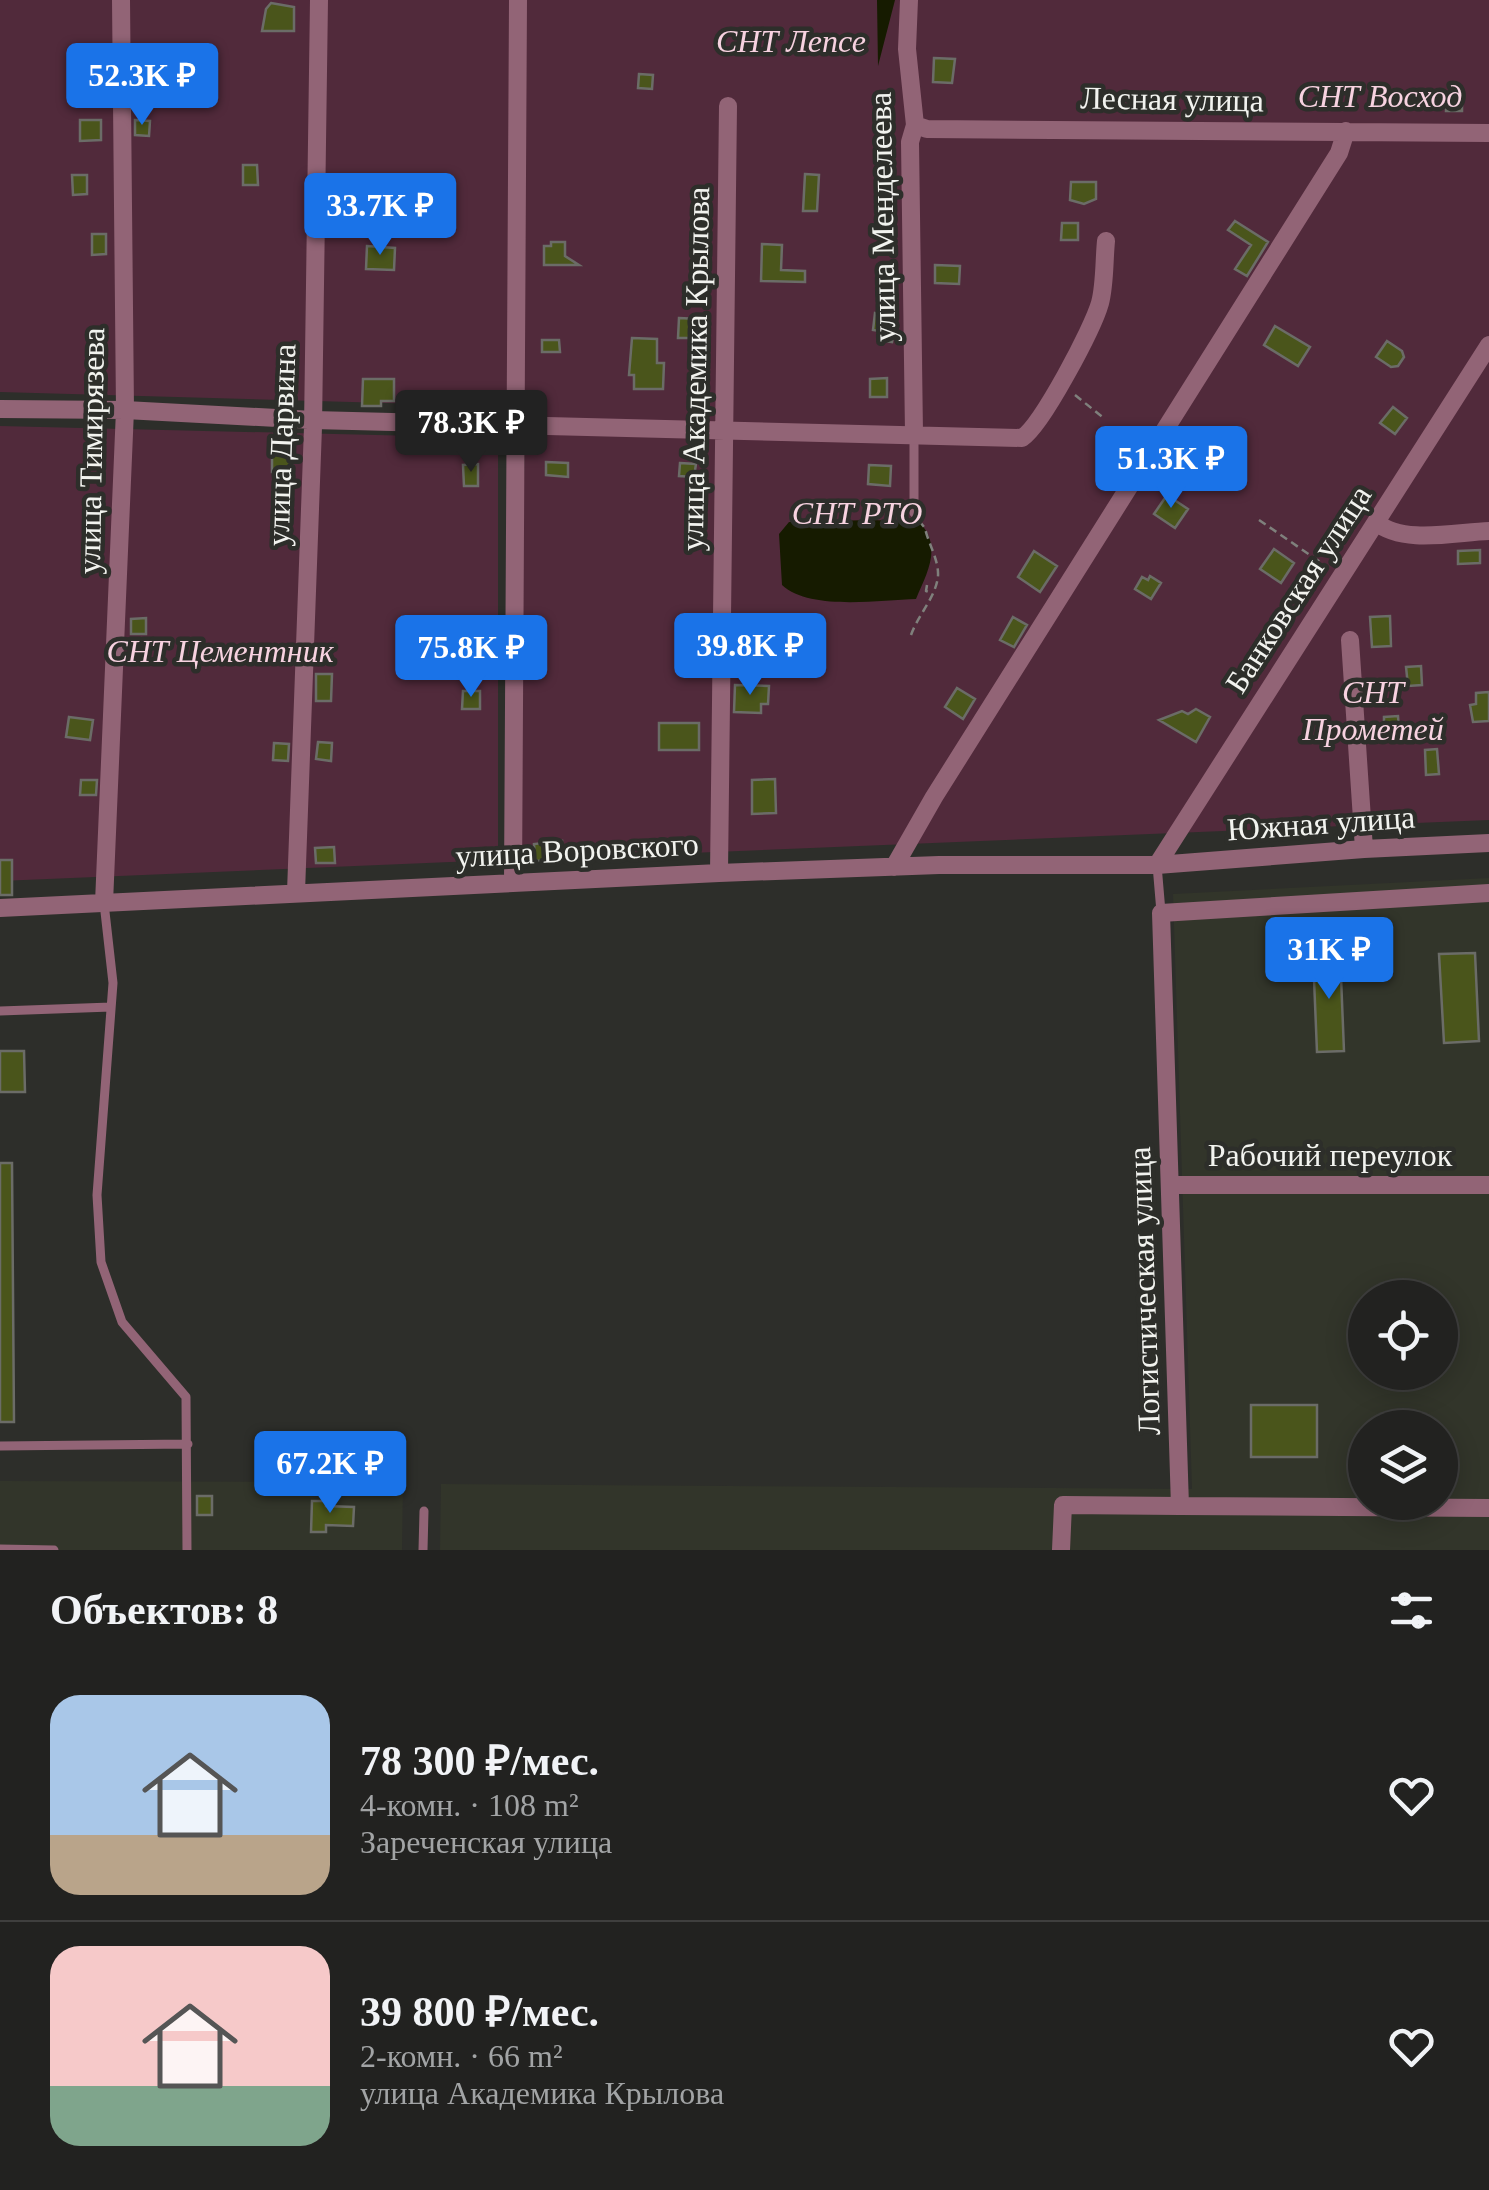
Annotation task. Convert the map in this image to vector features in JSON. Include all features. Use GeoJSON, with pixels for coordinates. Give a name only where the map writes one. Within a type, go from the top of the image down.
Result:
{"type":"FeatureCollection","features":[{"type":"Feature","properties":{"kind":"street","name":"улица Тимирязева"},"geometry":{"type":"LineString","coordinates":[[104,903],[125,410],[122,0]]}},
{"type":"Feature","properties":{"kind":"street","name":"улица Дарвина"},"geometry":{"type":"LineString","coordinates":[[296,892],[313,420],[319,0]]}},
{"type":"Feature","properties":{"kind":"street"},"geometry":{"type":"LineString","coordinates":[[514,884],[518,0]]}},
{"type":"Feature","properties":{"kind":"street","name":"улица Менделеева"},"geometry":{"type":"LineString","coordinates":[[909,0],[907,49],[916,125],[910,142],[914,433]]}},
{"type":"Feature","properties":{"kind":"street","name":"улица Академика Крылова"},"geometry":{"type":"LineString","coordinates":[[719,873],[728,106]]}},
{"type":"Feature","properties":{"kind":"street","name":"Лесная улица"},"geometry":{"type":"LineString","coordinates":[[916,125],[928,129],[1489,134]]}},
{"type":"Feature","properties":{"kind":"street"},"geometry":{"type":"LineString","coordinates":[[894,867],[934,797],[1339,152],[1346,131]]}},
{"type":"Feature","properties":{"kind":"street"},"geometry":{"type":"LineString","coordinates":[[0,410],[125,410],[313,420],[1022,438],[1032,431],[1062,385],[1100,305],[1106,241]]}},
{"type":"Feature","properties":{"kind":"street","name":"Банковская улица"},"geometry":{"type":"LineString","coordinates":[[1156,865],[1489,345]]}},
{"type":"Feature","properties":{"kind":"street"},"geometry":{"type":"LineString","coordinates":[[1376,522],[1388,532],[1410,534],[1489,531]]}},
{"type":"Feature","properties":{"kind":"street"},"geometry":{"type":"LineString","coordinates":[[1350,640],[1364,848]]}},
{"type":"Feature","properties":{"kind":"street","name":"Южная улица"},"geometry":{"type":"LineString","coordinates":[[1156,865],[1364,848],[1489,843]]}},
{"type":"Feature","properties":{"kind":"street","name":"улица Воровского"},"geometry":{"type":"LineString","coordinates":[[0,908],[719,873],[1156,865]]}},
{"type":"Feature","properties":{"kind":"street"},"geometry":{"type":"LineString","coordinates":[[1161,913],[1489,893]]}},
{"type":"Feature","properties":{"kind":"street","name":"Логистическая улица"},"geometry":{"type":"LineString","coordinates":[[1161,913],[1180,1506]]}},
{"type":"Feature","properties":{"kind":"street","name":"Рабочий переулок"},"geometry":{"type":"LineString","coordinates":[[1172,1184],[1489,1185]]}},
{"type":"Feature","properties":{"kind":"street"},"geometry":{"type":"LineString","coordinates":[[1062,1550],[1063,1505],[1489,1508]]}},
{"type":"Feature","properties":{"kind":"lane"},"geometry":{"type":"LineString","coordinates":[[914,433],[917,517]]}},
{"type":"Feature","properties":{"kind":"lane"},"geometry":{"type":"LineString","coordinates":[[1156,865],[1161,913]]}},
{"type":"Feature","properties":{"kind":"lane"},"geometry":{"type":"LineString","coordinates":[[104,903],[113,983],[97,1195],[101,1262],[122,1322],[186,1397],[188,1550]]}},
{"type":"Feature","properties":{"kind":"lane"},"geometry":{"type":"LineString","coordinates":[[0,1011],[111,1007]]}},
{"type":"Feature","properties":{"kind":"lane"},"geometry":{"type":"LineString","coordinates":[[0,1446],[188,1444]]}},
{"type":"Feature","properties":{"kind":"lane"},"geometry":{"type":"LineString","coordinates":[[423,1550],[424,1511]]}},
{"type":"Feature","properties":{"kind":"lane"},"geometry":{"type":"LineString","coordinates":[[0,1549],[54,1550]]}},
{"type":"Feature","properties":{"kind":"path"},"geometry":{"type":"LineString","coordinates":[[1062,385],[1105,419]]}},
{"type":"Feature","properties":{"kind":"path"},"geometry":{"type":"LineString","coordinates":[[911,635],[938,576],[925,528],[917,517]]}},
{"type":"Feature","properties":{"kind":"path"},"geometry":{"type":"LineString","coordinates":[[1259,520],[1326,566]]}},
{"type":"Feature","properties":{"kind":"path"},"geometry":{"type":"LineString","coordinates":[[928,585],[926,591],[932,594]]}},
{"type":"Feature","properties":{"kind":"shaded area"},"geometry":{"type":"Polygon","coordinates":[[[877,0],[895,0],[878,66],[877,0]]]}},
{"type":"Feature","properties":{"kind":"shaded area"},"geometry":{"type":"Polygon","coordinates":[[[789,522],[919,522],[926,531],[931,560],[916,599],[827,601],[794,593],[782,585],[779,534],[789,522]]]}},
{"type":"Feature","properties":{"kind":"shaded area"},"geometry":{"type":"Polygon","coordinates":[[[1489,878],[1489,1550],[440,1550],[441,1484],[1192,1489],[1173,894],[1489,878]]]}},
{"type":"Feature","properties":{"kind":"shaded area"},"geometry":{"type":"Polygon","coordinates":[[[0,1481],[403,1482],[402,1550],[0,1550],[0,1481]]]}},
{"type":"Feature","properties":{"kind":"green space"},"geometry":{"type":"Polygon","coordinates":[[[0,0],[1489,0],[1489,820],[519,860],[525,407],[0,392],[0,0]]]}},
{"type":"Feature","properties":{"kind":"green space","name":"СНТ Цементник"},"geometry":{"type":"Polygon","coordinates":[[[0,426],[498,438],[498,860],[0,881],[0,426]]]}},
{"type":"Feature","properties":{"kind":"building"},"geometry":{"type":"Polygon","coordinates":[[[271,3],[294,7],[294,31],[262,31],[271,3]]]}},
{"type":"Feature","properties":{"kind":"building"},"geometry":{"type":"Polygon","coordinates":[[[146,58],[148,79],[136,80],[134,59],[146,58]]]}},
{"type":"Feature","properties":{"kind":"building"},"geometry":{"type":"Polygon","coordinates":[[[934,58],[955,59],[952,83],[933,82],[934,58]]]}},
{"type":"Feature","properties":{"kind":"building"},"geometry":{"type":"Polygon","coordinates":[[[639,74],[653,75],[652,89],[638,88],[639,74]]]}},
{"type":"Feature","properties":{"kind":"building"},"geometry":{"type":"Polygon","coordinates":[[[1447,93],[1462,93],[1462,111],[1446,111],[1447,93]]]}},
{"type":"Feature","properties":{"kind":"building"},"geometry":{"type":"Polygon","coordinates":[[[80,120],[101,120],[101,140],[80,141],[80,120]]]}},
{"type":"Feature","properties":{"kind":"building"},"geometry":{"type":"Polygon","coordinates":[[[135,120],[150,121],[149,136],[135,135],[135,120]]]}},
{"type":"Feature","properties":{"kind":"building"},"geometry":{"type":"Polygon","coordinates":[[[243,165],[257,165],[258,185],[243,185],[243,165]]]}},
{"type":"Feature","properties":{"kind":"building"},"geometry":{"type":"Polygon","coordinates":[[[805,174],[819,175],[817,211],[803,211],[805,174]]]}},
{"type":"Feature","properties":{"kind":"building"},"geometry":{"type":"Polygon","coordinates":[[[72,175],[87,175],[87,194],[73,195],[72,175]]]}},
{"type":"Feature","properties":{"kind":"building"},"geometry":{"type":"Polygon","coordinates":[[[1071,182],[1096,182],[1096,199],[1084,204],[1070,200],[1071,182]]]}},
{"type":"Feature","properties":{"kind":"building"},"geometry":{"type":"Polygon","coordinates":[[[360,184],[379,185],[379,204],[359,203],[360,184]]]}},
{"type":"Feature","properties":{"kind":"building"},"geometry":{"type":"Polygon","coordinates":[[[1235,221],[1268,242],[1247,276],[1235,269],[1251,245],[1228,230],[1235,221]]]}},
{"type":"Feature","properties":{"kind":"building"},"geometry":{"type":"Polygon","coordinates":[[[1062,223],[1078,223],[1078,240],[1061,240],[1062,223]]]}},
{"type":"Feature","properties":{"kind":"building"},"geometry":{"type":"Polygon","coordinates":[[[92,234],[106,234],[106,254],[92,255],[92,234]]]}},
{"type":"Feature","properties":{"kind":"building"},"geometry":{"type":"Polygon","coordinates":[[[551,242],[565,242],[565,256],[579,265],[544,265],[544,246],[551,246],[551,242]]]}},
{"type":"Feature","properties":{"kind":"building"},"geometry":{"type":"Polygon","coordinates":[[[762,244],[782,245],[781,270],[805,271],[805,282],[761,281],[762,244]]]}},
{"type":"Feature","properties":{"kind":"building"},"geometry":{"type":"Polygon","coordinates":[[[367,246],[395,248],[394,270],[366,269],[367,246]]]}},
{"type":"Feature","properties":{"kind":"building"},"geometry":{"type":"Polygon","coordinates":[[[935,265],[960,266],[959,284],[935,283],[935,265]]]}},
{"type":"Feature","properties":{"kind":"building"},"geometry":{"type":"Polygon","coordinates":[[[875,313],[896,316],[892,342],[878,340],[880,331],[873,330],[875,313]]]}},
{"type":"Feature","properties":{"kind":"building"},"geometry":{"type":"Polygon","coordinates":[[[679,318],[698,319],[697,338],[678,338],[679,318]]]}},
{"type":"Feature","properties":{"kind":"building"},"geometry":{"type":"Polygon","coordinates":[[[1275,326],[1310,347],[1298,366],[1264,345],[1275,326]]]}},
{"type":"Feature","properties":{"kind":"building"},"geometry":{"type":"Polygon","coordinates":[[[632,338],[657,339],[657,363],[664,363],[663,389],[634,389],[634,375],[629,375],[632,338]]]}},
{"type":"Feature","properties":{"kind":"building"},"geometry":{"type":"Polygon","coordinates":[[[542,340],[559,340],[560,352],[542,352],[542,340]]]}},
{"type":"Feature","properties":{"kind":"building"},"geometry":{"type":"Polygon","coordinates":[[[1387,341],[1402,351],[1404,357],[1398,366],[1391,367],[1376,357],[1387,341]]]}},
{"type":"Feature","properties":{"kind":"building"},"geometry":{"type":"Polygon","coordinates":[[[887,378],[887,397],[870,397],[870,379],[887,378]]]}},
{"type":"Feature","properties":{"kind":"building"},"geometry":{"type":"Polygon","coordinates":[[[363,379],[394,379],[394,401],[362,406],[363,379]]]}},
{"type":"Feature","properties":{"kind":"building"},"geometry":{"type":"Polygon","coordinates":[[[1393,407],[1407,418],[1395,434],[1380,423],[1393,407]]]}},
{"type":"Feature","properties":{"kind":"building"},"geometry":{"type":"Polygon","coordinates":[[[272,447],[292,447],[292,472],[272,472],[272,447]]]}},
{"type":"Feature","properties":{"kind":"building"},"geometry":{"type":"Polygon","coordinates":[[[546,462],[568,463],[568,477],[546,475],[546,462]]]}},
{"type":"Feature","properties":{"kind":"building"},"geometry":{"type":"Polygon","coordinates":[[[680,463],[696,464],[694,477],[679,476],[680,463]]]}},
{"type":"Feature","properties":{"kind":"building"},"geometry":{"type":"Polygon","coordinates":[[[478,464],[478,486],[464,486],[463,465],[478,464]]]}},
{"type":"Feature","properties":{"kind":"building"},"geometry":{"type":"Polygon","coordinates":[[[869,465],[891,466],[890,486],[868,484],[869,465]]]}},
{"type":"Feature","properties":{"kind":"building"},"geometry":{"type":"Polygon","coordinates":[[[1167,495],[1188,509],[1175,528],[1154,514],[1167,495]]]}},
{"type":"Feature","properties":{"kind":"building"},"geometry":{"type":"Polygon","coordinates":[[[1274,549],[1294,563],[1281,583],[1260,569],[1274,549]]]}},
{"type":"Feature","properties":{"kind":"building"},"geometry":{"type":"Polygon","coordinates":[[[1480,550],[1480,563],[1458,564],[1458,551],[1480,550]]]}},
{"type":"Feature","properties":{"kind":"building"},"geometry":{"type":"Polygon","coordinates":[[[1034,551],[1057,566],[1040,592],[1018,577],[1034,551]]]}},
{"type":"Feature","properties":{"kind":"building"},"geometry":{"type":"Polygon","coordinates":[[[1150,576],[1161,583],[1151,599],[1135,589],[1142,577],[1148,580],[1150,576]]]}},
{"type":"Feature","properties":{"kind":"building"},"geometry":{"type":"Polygon","coordinates":[[[1390,616],[1391,646],[1372,647],[1370,617],[1390,616]]]}},
{"type":"Feature","properties":{"kind":"building"},"geometry":{"type":"Polygon","coordinates":[[[735,617],[765,617],[765,629],[775,629],[775,644],[766,643],[766,654],[734,654],[735,617]]]}},
{"type":"Feature","properties":{"kind":"building"},"geometry":{"type":"Polygon","coordinates":[[[1013,617],[1027,625],[1014,647],[1000,640],[1013,617]]]}},
{"type":"Feature","properties":{"kind":"building"},"geometry":{"type":"Polygon","coordinates":[[[146,618],[146,634],[131,634],[131,619],[146,618]]]}},
{"type":"Feature","properties":{"kind":"building"},"geometry":{"type":"Polygon","coordinates":[[[1421,666],[1422,685],[1408,686],[1406,667],[1421,666]]]}},
{"type":"Feature","properties":{"kind":"building"},"geometry":{"type":"Polygon","coordinates":[[[316,674],[332,674],[331,701],[316,701],[316,674]]]}},
{"type":"Feature","properties":{"kind":"building"},"geometry":{"type":"Polygon","coordinates":[[[735,685],[769,686],[768,704],[761,704],[761,713],[734,712],[735,685]]]}},
{"type":"Feature","properties":{"kind":"building"},"geometry":{"type":"Polygon","coordinates":[[[957,688],[975,699],[963,719],[945,707],[957,688]]]}},
{"type":"Feature","properties":{"kind":"building"},"geometry":{"type":"Polygon","coordinates":[[[463,691],[480,691],[480,709],[462,709],[463,691]]]}},
{"type":"Feature","properties":{"kind":"building"},"geometry":{"type":"Polygon","coordinates":[[[1489,692],[1489,721],[1473,722],[1470,705],[1476,704],[1476,693],[1489,692]]]}},
{"type":"Feature","properties":{"kind":"building"},"geometry":{"type":"Polygon","coordinates":[[[1196,709],[1210,717],[1196,742],[1159,720],[1182,711],[1188,714],[1196,709]]]}},
{"type":"Feature","properties":{"kind":"building"},"geometry":{"type":"Polygon","coordinates":[[[1398,716],[1399,731],[1384,731],[1384,717],[1398,716]]]}},
{"type":"Feature","properties":{"kind":"building"},"geometry":{"type":"Polygon","coordinates":[[[69,717],[93,720],[90,740],[66,737],[69,717]]]}},
{"type":"Feature","properties":{"kind":"building"},"geometry":{"type":"Polygon","coordinates":[[[659,723],[699,723],[699,750],[659,750],[659,723]]]}},
{"type":"Feature","properties":{"kind":"building"},"geometry":{"type":"Polygon","coordinates":[[[318,742],[332,743],[331,761],[316,759],[318,742]]]}},
{"type":"Feature","properties":{"kind":"building"},"geometry":{"type":"Polygon","coordinates":[[[274,743],[289,744],[288,761],[273,760],[274,743]]]}},
{"type":"Feature","properties":{"kind":"building"},"geometry":{"type":"Polygon","coordinates":[[[1437,749],[1439,774],[1426,775],[1425,750],[1437,749]]]}},
{"type":"Feature","properties":{"kind":"building"},"geometry":{"type":"Polygon","coordinates":[[[775,779],[776,813],[752,814],[752,780],[775,779]]]}},
{"type":"Feature","properties":{"kind":"building"},"geometry":{"type":"Polygon","coordinates":[[[81,780],[97,780],[96,795],[80,795],[81,780]]]}},
{"type":"Feature","properties":{"kind":"building"},"geometry":{"type":"Polygon","coordinates":[[[562,841],[559,860],[535,861],[534,844],[562,841]]]}},
{"type":"Feature","properties":{"kind":"building"},"geometry":{"type":"Polygon","coordinates":[[[334,847],[335,863],[316,863],[315,848],[334,847]]]}},
{"type":"Feature","properties":{"kind":"building"},"geometry":{"type":"Polygon","coordinates":[[[0,860],[12,860],[12,895],[0,895],[0,860]]]}},
{"type":"Feature","properties":{"kind":"building"},"geometry":{"type":"Polygon","coordinates":[[[1340,952],[1344,1051],[1317,1052],[1313,954],[1340,952]]]}},
{"type":"Feature","properties":{"kind":"building"},"geometry":{"type":"Polygon","coordinates":[[[1475,953],[1479,1041],[1444,1043],[1439,954],[1475,953]]]}},
{"type":"Feature","properties":{"kind":"building"},"geometry":{"type":"Polygon","coordinates":[[[0,1051],[24,1051],[25,1092],[0,1092],[0,1051]]]}},
{"type":"Feature","properties":{"kind":"building"},"geometry":{"type":"Polygon","coordinates":[[[0,1163],[12,1163],[14,1422],[0,1422],[0,1163]]]}},
{"type":"Feature","properties":{"kind":"building"},"geometry":{"type":"Polygon","coordinates":[[[1251,1405],[1317,1405],[1317,1457],[1251,1457],[1251,1405]]]}},
{"type":"Feature","properties":{"kind":"building"},"geometry":{"type":"Polygon","coordinates":[[[197,1496],[212,1496],[212,1515],[197,1515],[197,1496]]]}},
{"type":"Feature","properties":{"kind":"building"},"geometry":{"type":"Polygon","coordinates":[[[312,1501],[354,1507],[353,1526],[326,1525],[326,1532],[311,1532],[312,1501]]]}},
{"type":"Feature","properties":{"kind":"park label","name":"СНТ Лепсе"},"geometry":{"type":"Point","coordinates":[791,41]}},
{"type":"Feature","properties":{"kind":"park label","name":"СНТ Восход"},"geometry":{"type":"Point","coordinates":[1380,96]}},
{"type":"Feature","properties":{"kind":"park label","name":"СНТ РТО"},"geometry":{"type":"Point","coordinates":[857,513]}},
{"type":"Feature","properties":{"kind":"park label","name":"СНТ Прометей"},"geometry":{"type":"Point","coordinates":[1373,710]}}]}
